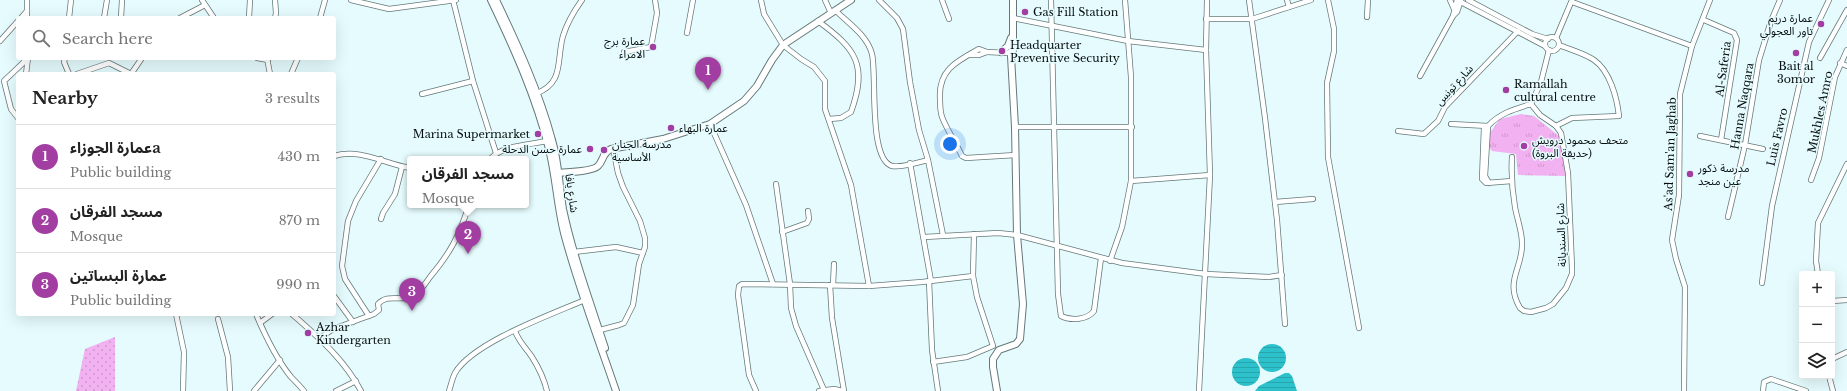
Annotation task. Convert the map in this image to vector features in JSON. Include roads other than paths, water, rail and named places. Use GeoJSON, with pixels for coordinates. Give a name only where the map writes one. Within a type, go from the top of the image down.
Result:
{"type":"FeatureCollection","features":[{"type":"Feature","properties":{"kind":"street"},"geometry":{"type":"LineString","coordinates":[[27,0],[28,16]]}},
{"type":"Feature","properties":{"kind":"street"},"geometry":{"type":"LineString","coordinates":[[69,16],[71,0]]}},
{"type":"Feature","properties":{"kind":"street"},"geometry":{"type":"LineString","coordinates":[[104,16],[107,0]]}},
{"type":"Feature","properties":{"kind":"street"},"geometry":{"type":"LineString","coordinates":[[121,16],[122,0]]}},
{"type":"Feature","properties":{"kind":"street"},"geometry":{"type":"LineString","coordinates":[[202,0],[213,16]]}},
{"type":"Feature","properties":{"kind":"street"},"geometry":{"type":"LineString","coordinates":[[249,16],[250,0]]}},
{"type":"Feature","properties":{"kind":"street"},"geometry":{"type":"LineString","coordinates":[[275,0],[275,16]]}},
{"type":"Feature","properties":{"kind":"street"},"geometry":{"type":"LineString","coordinates":[[321,16],[325,0]]}},
{"type":"Feature","properties":{"kind":"street"},"geometry":{"type":"LineString","coordinates":[[351,0],[389,9],[455,0],[473,81],[496,152]]}},
{"type":"Feature","properties":{"kind":"street"},"geometry":{"type":"LineString","coordinates":[[490,0],[518,56],[534,94],[556,173],[564,232],[616,391]]}},
{"type":"Feature","properties":{"kind":"street","name":"شارع يافا"},"geometry":{"type":"LineString","coordinates":[[496,0],[523,56],[534,94],[552,140],[556,173],[563,208],[586,299],[600,330],[620,391]]}},
{"type":"Feature","properties":{"kind":"street"},"geometry":{"type":"LineString","coordinates":[[534,94],[550,86],[557,76],[563,36],[574,11],[582,0]]}},
{"type":"Feature","properties":{"kind":"street"},"geometry":{"type":"LineString","coordinates":[[624,52],[651,46],[657,13],[655,0]]}},
{"type":"Feature","properties":{"kind":"street"},"geometry":{"type":"LineString","coordinates":[[687,33],[694,0]]}},
{"type":"Feature","properties":{"kind":"street"},"geometry":{"type":"LineString","coordinates":[[761,0],[764,14],[783,45],[814,67],[823,77],[825,88],[825,109],[851,185],[869,286]]}},
{"type":"Feature","properties":{"kind":"street"},"geometry":{"type":"LineString","coordinates":[[825,0],[833,11],[866,40],[872,54],[878,145],[887,163],[896,167],[928,160]]}},
{"type":"Feature","properties":{"kind":"street"},"geometry":{"type":"LineString","coordinates":[[556,173],[596,168],[605,152],[613,148],[663,139],[710,124],[744,101],[758,86],[772,60],[783,45],[851,0]]}},
{"type":"Feature","properties":{"kind":"street"},"geometry":{"type":"LineString","coordinates":[[879,0],[897,18],[903,29],[910,82],[919,130],[928,160],[943,236]]}},
{"type":"Feature","properties":{"kind":"street"},"geometry":{"type":"LineString","coordinates":[[942,0],[949,19]]}},
{"type":"Feature","properties":{"kind":"street"},"geometry":{"type":"LineString","coordinates":[[997,391],[993,359],[999,350],[1016,344],[1021,334],[1023,304],[1017,235],[1015,127],[1008,52],[1012,37],[1013,0]]}},
{"type":"Feature","properties":{"kind":"street"},"geometry":{"type":"LineString","coordinates":[[1052,0],[1058,294],[1062,316],[1068,318],[1084,318],[1090,316],[1094,311],[1101,258]]}},
{"type":"Feature","properties":{"kind":"street"},"geometry":{"type":"LineString","coordinates":[[1110,261],[1122,227],[1132,182],[1131,77],[1125,0]]}},
{"type":"Feature","properties":{"kind":"street"},"geometry":{"type":"LineString","coordinates":[[1199,391],[1210,176],[1206,50],[1207,0]]}},
{"type":"Feature","properties":{"kind":"street"},"geometry":{"type":"LineString","coordinates":[[1249,0],[1275,202],[1285,324]]}},
{"type":"Feature","properties":{"kind":"street"},"geometry":{"type":"LineString","coordinates":[[1287,0],[1289,7]]}},
{"type":"Feature","properties":{"kind":"street"},"geometry":{"type":"LineString","coordinates":[[1206,19],[1252,19],[1311,0]]}},
{"type":"Feature","properties":{"kind":"street"},"geometry":{"type":"LineString","coordinates":[[1328,0],[1334,28],[1334,51],[1327,83],[1328,157],[1359,328]]}},
{"type":"Feature","properties":{"kind":"street"},"geometry":{"type":"LineString","coordinates":[[1367,17],[1368,0]]}},
{"type":"Feature","properties":{"kind":"street"},"geometry":{"type":"LineString","coordinates":[[1450,0],[1456,10]]}},
{"type":"Feature","properties":{"kind":"street"},"geometry":{"type":"LineString","coordinates":[[1420,76],[1453,16],[1459,0],[1469,2],[1532,34],[1548,39],[1556,38]]}},
{"type":"Feature","properties":{"kind":"street","name":"As'ad Sam'an Jaghab"},"geometry":{"type":"LineString","coordinates":[[1684,391],[1685,287],[1672,240],[1679,195],[1680,94],[1692,46],[1704,20],[1710,0]]}},
{"type":"Feature","properties":{"kind":"street","name":"Hanna Naqqara"},"geometry":{"type":"LineString","coordinates":[[1728,217],[1745,145],[1759,60],[1771,21],[1780,0]]}},
{"type":"Feature","properties":{"kind":"street","name":"Luis Favro"},"geometry":{"type":"LineString","coordinates":[[1762,283],[1772,206],[1809,42],[1829,0]]}},
{"type":"Feature","properties":{"kind":"street"},"geometry":{"type":"LineString","coordinates":[[1532,104],[1540,115],[1556,126],[1572,118],[1619,116],[1618,102],[1614,89],[1596,61],[1559,45],[1556,38],[1572,1],[1692,46]]}},
{"type":"Feature","properties":{"kind":"street"},"geometry":{"type":"LineString","coordinates":[[1456,10],[1469,2]]}},
{"type":"Feature","properties":{"kind":"street"},"geometry":{"type":"LineString","coordinates":[[1469,2],[1518,32],[1546,46],[1549,50]]}},
{"type":"Feature","properties":{"kind":"street"},"geometry":{"type":"LineString","coordinates":[[184,16],[205,5]]}},
{"type":"Feature","properties":{"kind":"street"},"geometry":{"type":"LineString","coordinates":[[1820,58],[1847,10]]}},
{"type":"Feature","properties":{"kind":"street"},"geometry":{"type":"LineString","coordinates":[[23,16],[27,11]]}},
{"type":"Feature","properties":{"kind":"street"},"geometry":{"type":"LineString","coordinates":[[1013,18],[1128,41],[1206,50]]}},
{"type":"Feature","properties":{"kind":"street","name":"Al-Saferia"},"geometry":{"type":"LineString","coordinates":[[1704,20],[1734,33],[1737,40],[1721,140]]}},
{"type":"Feature","properties":{"kind":"street"},"geometry":{"type":"LineString","coordinates":[[818,22],[836,34],[851,49],[859,70],[858,85],[851,112],[841,118],[829,119]]}},
{"type":"Feature","properties":{"kind":"street"},"geometry":{"type":"LineString","coordinates":[[0,41],[16,24]]}},
{"type":"Feature","properties":{"kind":"street","name":"شارع تونس"},"geometry":{"type":"LineString","coordinates":[[1398,131],[1424,134],[1431,129],[1445,106],[1518,32]]}},
{"type":"Feature","properties":{"kind":"street"},"geometry":{"type":"LineString","coordinates":[[1546,46],[1548,39]]}},
{"type":"Feature","properties":{"kind":"street"},"geometry":{"type":"LineString","coordinates":[[1549,50],[1555,50],[1559,45]]}},
{"type":"Feature","properties":{"kind":"street"},"geometry":{"type":"LineString","coordinates":[[1532,104],[1541,82],[1549,50]]}},
{"type":"Feature","properties":{"kind":"street","name":"Mukhles Amro"},"geometry":{"type":"LineString","coordinates":[[1811,180],[1819,158],[1835,77],[1847,50]]}},
{"type":"Feature","properties":{"kind":"street"},"geometry":{"type":"LineString","coordinates":[[1008,52],[987,52],[979,55],[970,55],[956,62],[944,76],[940,85],[940,93],[943,119],[962,156],[966,158],[1016,155]]}},
{"type":"Feature","properties":{"kind":"street"},"geometry":{"type":"LineString","coordinates":[[16,115],[11,109],[4,81],[26,60]]}},
{"type":"Feature","properties":{"kind":"street"},"geometry":{"type":"LineString","coordinates":[[26,72],[27,60]]}},
{"type":"Feature","properties":{"kind":"street"},"geometry":{"type":"LineString","coordinates":[[64,60],[68,72]]}},
{"type":"Feature","properties":{"kind":"street"},"geometry":{"type":"LineString","coordinates":[[132,72],[141,60]]}},
{"type":"Feature","properties":{"kind":"street"},"geometry":{"type":"LineString","coordinates":[[267,60],[270,72]]}},
{"type":"Feature","properties":{"kind":"street"},"geometry":{"type":"LineString","coordinates":[[292,72],[297,60]]}},
{"type":"Feature","properties":{"kind":"street"},"geometry":{"type":"LineString","coordinates":[[1840,63],[1847,66]]}},
{"type":"Feature","properties":{"kind":"street"},"geometry":{"type":"LineString","coordinates":[[83,72],[109,64],[127,72]]}},
{"type":"Feature","properties":{"kind":"street"},"geometry":{"type":"LineString","coordinates":[[422,94],[473,81]]}},
{"type":"Feature","properties":{"kind":"street"},"geometry":{"type":"LineString","coordinates":[[1451,124],[1486,126],[1507,112],[1532,104]]}},
{"type":"Feature","properties":{"kind":"street"},"geometry":{"type":"LineString","coordinates":[[710,124],[746,205],[773,284]]}},
{"type":"Feature","properties":{"kind":"street"},"geometry":{"type":"LineString","coordinates":[[1486,126],[1485,176],[1490,183],[1512,181]]}},
{"type":"Feature","properties":{"kind":"street","name":"شارع السنديانة"},"geometry":{"type":"LineString","coordinates":[[1512,158],[1512,181],[1522,243],[1521,253],[1514,277],[1516,297],[1518,304],[1524,311],[1538,310],[1546,308],[1559,299],[1572,274],[1568,173],[1561,133],[1556,126]]}},
{"type":"Feature","properties":{"kind":"street"},"geometry":{"type":"LineString","coordinates":[[1015,127],[1132,127]]}},
{"type":"Feature","properties":{"kind":"street"},"geometry":{"type":"LineString","coordinates":[[1700,136],[1763,149]]}},
{"type":"Feature","properties":{"kind":"street"},"geometry":{"type":"LineString","coordinates":[[493,156],[496,152],[547,141]]}},
{"type":"Feature","properties":{"kind":"street"},"geometry":{"type":"LineString","coordinates":[[600,330],[624,323],[633,305],[639,264],[645,247],[645,238],[640,221],[618,173],[613,148]]}},
{"type":"Feature","properties":{"kind":"street"},"geometry":{"type":"LineString","coordinates":[[336,156],[352,154],[381,159],[407,168]]}},
{"type":"Feature","properties":{"kind":"street"},"geometry":{"type":"LineString","coordinates":[[369,316],[345,279],[342,266],[348,221],[356,201],[381,159]]}},
{"type":"Feature","properties":{"kind":"street"},"geometry":{"type":"LineString","coordinates":[[910,163],[924,237],[930,281],[930,324],[933,362],[938,391]]}},
{"type":"Feature","properties":{"kind":"street"},"geometry":{"type":"LineString","coordinates":[[1818,271],[1816,261],[1818,223],[1847,164]]}},
{"type":"Feature","properties":{"kind":"street"},"geometry":{"type":"LineString","coordinates":[[381,219],[395,194],[402,167]]}},
{"type":"Feature","properties":{"kind":"street"},"geometry":{"type":"LineString","coordinates":[[1132,182],[1210,176]]}},
{"type":"Feature","properties":{"kind":"street"},"geometry":{"type":"LineString","coordinates":[[776,184],[790,284],[791,308],[796,326],[822,391],[834,389],[843,391],[832,318],[831,285],[834,264]]}},
{"type":"Feature","properties":{"kind":"street"},"geometry":{"type":"LineString","coordinates":[[1275,202],[1314,199]]}},
{"type":"Feature","properties":{"kind":"street"},"geometry":{"type":"LineString","coordinates":[[320,338],[333,329],[369,316],[379,310],[378,304],[385,298],[409,297],[418,292],[444,261],[456,242],[468,208]]}},
{"type":"Feature","properties":{"kind":"street"},"geometry":{"type":"LineString","coordinates":[[782,232],[807,223],[809,219],[808,210]]}},
{"type":"Feature","properties":{"kind":"street"},"geometry":{"type":"LineString","coordinates":[[924,237],[998,233],[1017,235],[1110,261],[1206,274],[1270,277],[1282,275]]}},
{"type":"Feature","properties":{"kind":"street"},"geometry":{"type":"LineString","coordinates":[[933,362],[967,356],[993,346],[977,297],[973,276],[974,234]]}},
{"type":"Feature","properties":{"kind":"street"},"geometry":{"type":"LineString","coordinates":[[574,252],[616,247],[643,253]]}},
{"type":"Feature","properties":{"kind":"street"},"geometry":{"type":"LineString","coordinates":[[756,391],[749,375],[738,288],[742,284],[869,286],[973,276]]}},
{"type":"Feature","properties":{"kind":"street"},"geometry":{"type":"LineString","coordinates":[[336,299],[353,322]]}},
{"type":"Feature","properties":{"kind":"street"},"geometry":{"type":"LineString","coordinates":[[449,391],[454,374],[468,358],[501,336],[586,299]]}},
{"type":"Feature","properties":{"kind":"street"},"geometry":{"type":"LineString","coordinates":[[1835,301],[1847,300]]}},
{"type":"Feature","properties":{"kind":"street"},"geometry":{"type":"LineString","coordinates":[[176,316],[184,352],[183,391]]}},
{"type":"Feature","properties":{"kind":"street"},"geometry":{"type":"LineString","coordinates":[[257,316],[280,360],[292,378],[298,382],[304,391]]}},
{"type":"Feature","properties":{"kind":"street"},"geometry":{"type":"LineString","coordinates":[[260,323],[269,316]]}},
{"type":"Feature","properties":{"kind":"street"},"geometry":{"type":"LineString","coordinates":[[294,316],[320,338],[339,358],[356,381],[361,391]]}},
{"type":"Feature","properties":{"kind":"street"},"geometry":{"type":"LineString","coordinates":[[218,319],[228,357],[230,391]]}},
{"type":"Feature","properties":{"kind":"street"},"geometry":{"type":"LineString","coordinates":[[515,331],[519,341],[532,356],[544,377],[547,391]]}},
{"type":"Feature","properties":{"kind":"street"},"geometry":{"type":"LineString","coordinates":[[1835,358],[1847,354]]}},
{"type":"Feature","properties":{"kind":"street"},"geometry":{"type":"LineString","coordinates":[[254,391],[280,360]]}},
{"type":"Feature","properties":{"kind":"street"},"geometry":{"type":"LineString","coordinates":[[1763,391],[1764,382],[1772,379],[1806,391]]}},
{"type":"Feature","properties":{"kind":"street"},"geometry":{"type":"LineString","coordinates":[[1830,379],[1833,391]]}},
{"type":"Feature","properties":{"kind":"street"},"geometry":{"type":"LineString","coordinates":[[336,391],[356,381]]}},
{"type":"Feature","properties":{"kind":"water"},"geometry":{"type":"Polygon","coordinates":[[[1272,344],[1282,348],[1286,358],[1282,368],[1272,372],[1262,368],[1258,358],[1262,348],[1272,344]]]}},
{"type":"Feature","properties":{"kind":"water"},"geometry":{"type":"Polygon","coordinates":[[[1246,358],[1256,362],[1260,372],[1256,382],[1246,386],[1236,382],[1232,372],[1236,362],[1246,358]]]}},
{"type":"Feature","properties":{"kind":"water"},"geometry":{"type":"Polygon","coordinates":[[[1285,373],[1289,373],[1292,376],[1297,391],[1255,391],[1259,386],[1285,373]]]}},
{"type":"Feature","properties":{"kind":"place","name":"Gas Fill Station"},"geometry":{"type":"Point","coordinates":[1025,12]}},
{"type":"Feature","properties":{"kind":"place","name":"عمارة دريم تاور العجولي"},"geometry":{"type":"Point","coordinates":[1821,24]}},
{"type":"Feature","properties":{"kind":"place","name":"عمارة برج الامراء"},"geometry":{"type":"Point","coordinates":[653,47]}},
{"type":"Feature","properties":{"kind":"place","name":"Headquarter Preventive Security"},"geometry":{"type":"Point","coordinates":[1002,51]}},
{"type":"Feature","properties":{"kind":"place","name":"Bait al 3omor"},"geometry":{"type":"Point","coordinates":[1796,53]}},
{"type":"Feature","properties":{"kind":"place","name":"عمارة الجوزاءa"},"geometry":{"type":"Point","coordinates":[708,90]}},
{"type":"Feature","properties":{"kind":"place","name":"Ramallah cultural centre"},"geometry":{"type":"Point","coordinates":[1506,90]}},
{"type":"Feature","properties":{"kind":"place","name":"عمارة البهاء"},"geometry":{"type":"Point","coordinates":[671,128]}},
{"type":"Feature","properties":{"kind":"place","name":"Marina Supermarket"},"geometry":{"type":"Point","coordinates":[538,134]}},
{"type":"Feature","properties":{"kind":"place","name":"متحف محمود درويش (حديقة البروة)"},"geometry":{"type":"Point","coordinates":[1524,146]}},
{"type":"Feature","properties":{"kind":"place","name":"عمارة حسن الدحلة"},"geometry":{"type":"Point","coordinates":[590,149]}},
{"type":"Feature","properties":{"kind":"place","name":"مدرسة الجنان الأساسية"},"geometry":{"type":"Point","coordinates":[604,150]}},
{"type":"Feature","properties":{"kind":"place","name":"مدرسة ذكور عين منجد"},"geometry":{"type":"Point","coordinates":[1690,174]}},
{"type":"Feature","properties":{"kind":"place","name":"مسجد الفرقان"},"geometry":{"type":"Point","coordinates":[468,254]}},
{"type":"Feature","properties":{"kind":"place","name":"عمارة البساتين"},"geometry":{"type":"Point","coordinates":[412,311]}},
{"type":"Feature","properties":{"kind":"place","name":"Azhar Kindergarten"},"geometry":{"type":"Point","coordinates":[308,333]}}]}
